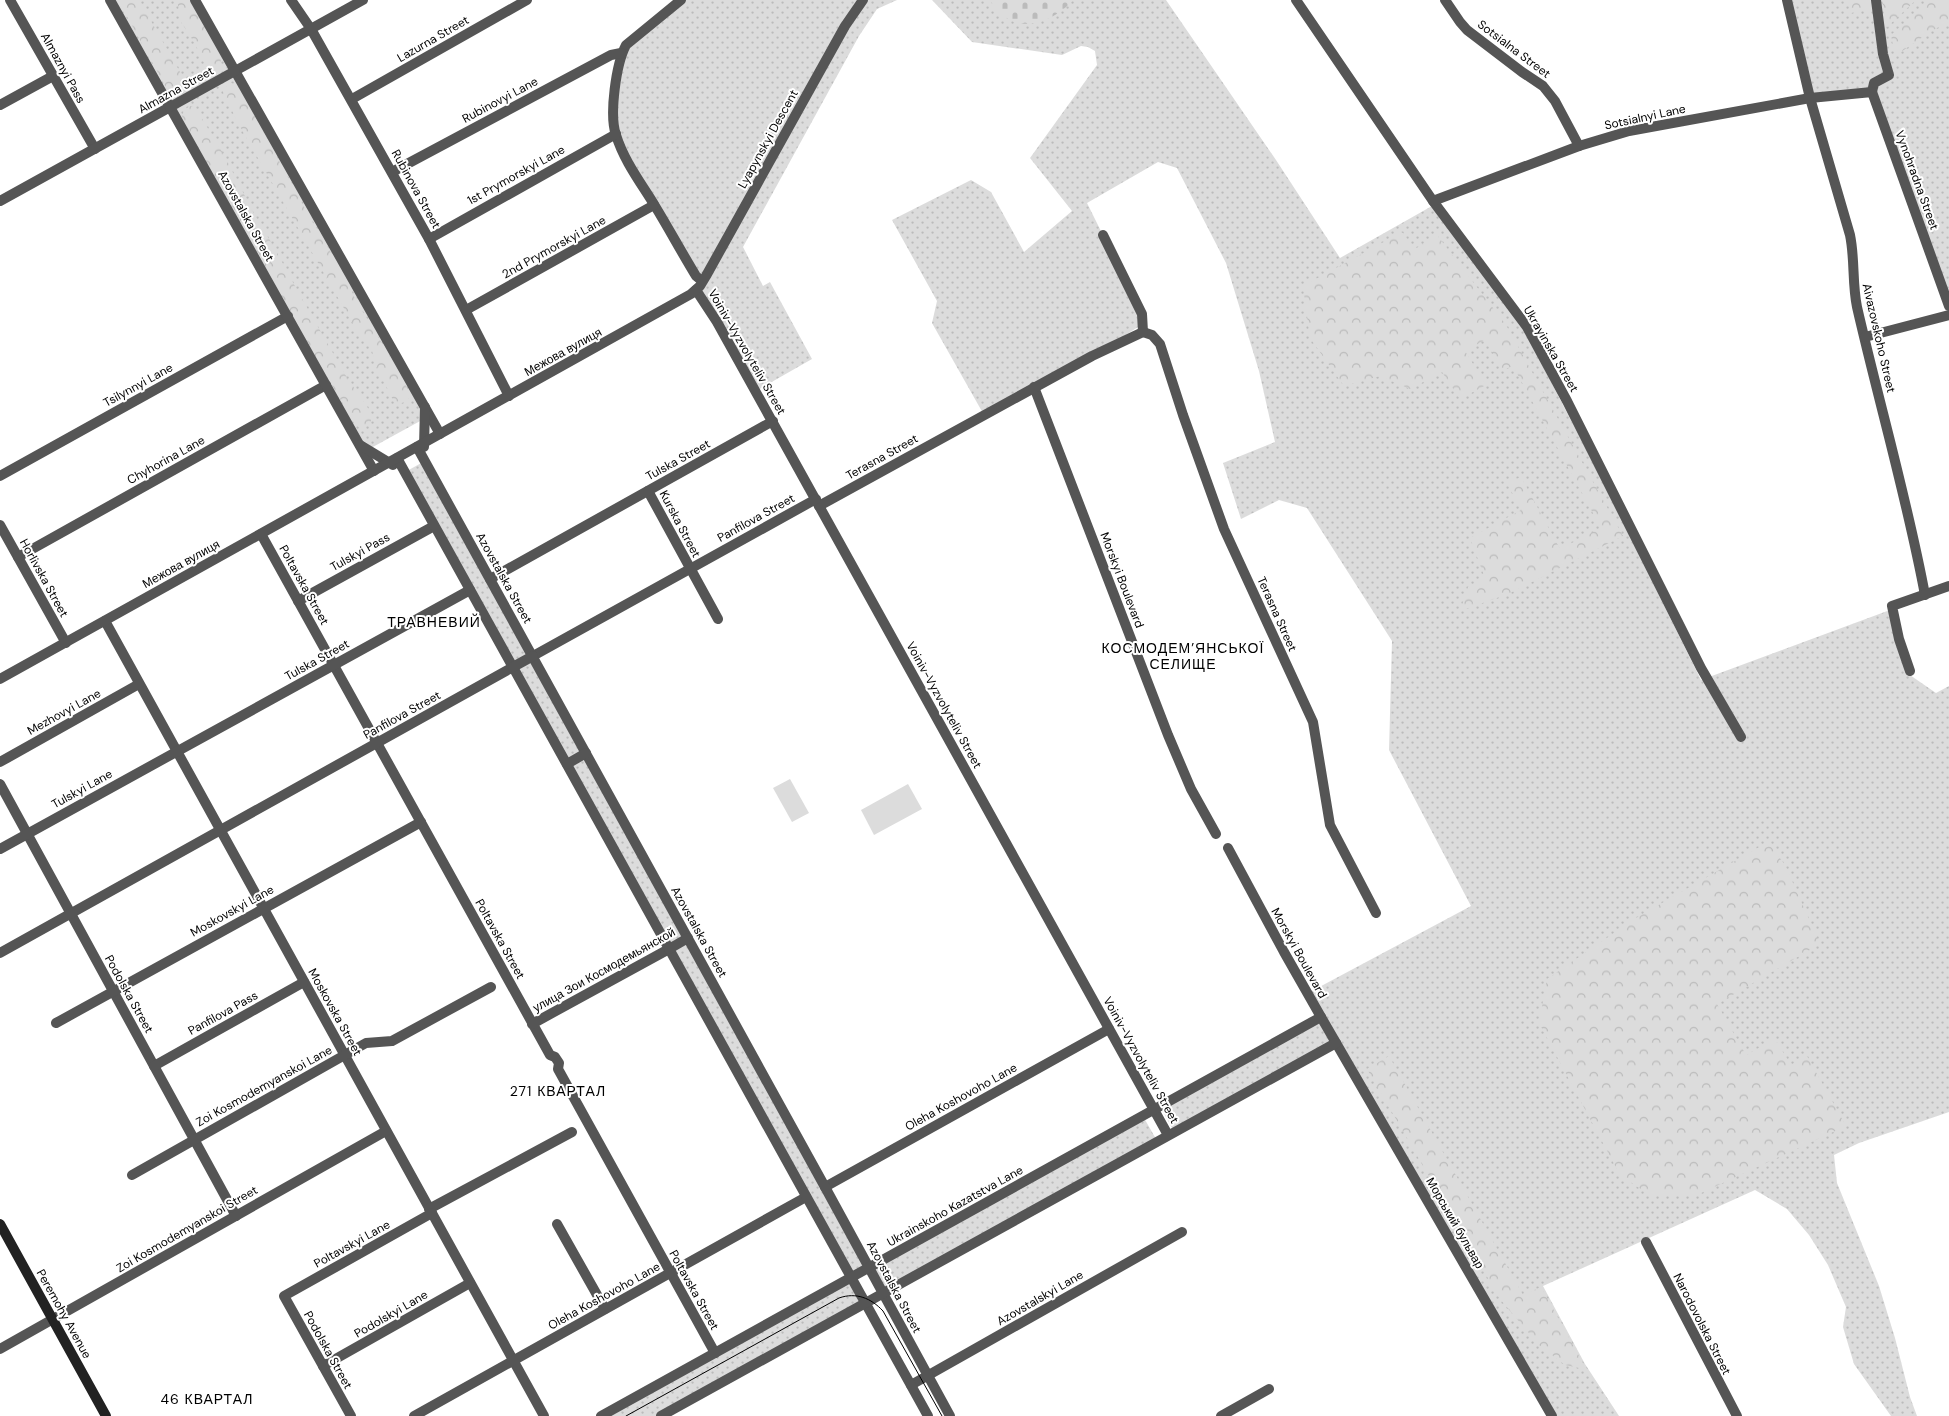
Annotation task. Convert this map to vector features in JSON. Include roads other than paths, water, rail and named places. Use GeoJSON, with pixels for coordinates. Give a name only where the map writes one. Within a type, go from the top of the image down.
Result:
{"type":"FeatureCollection","features":[{"type":"Feature","properties":{"kind":"main road","name":"Peremohy Avenue"},"geometry":{"type":"LineString","coordinates":[[0,1224],[106,1416]]}},
{"type":"Feature","properties":{"kind":"street"},"geometry":{"type":"LineString","coordinates":[[0,6],[10,0]]}},
{"type":"Feature","properties":{"kind":"street","name":"Almaznyi Pass"},"geometry":{"type":"LineString","coordinates":[[10,0],[95,149]]}},
{"type":"Feature","properties":{"kind":"street","name":"Azovstalska Street"},"geometry":{"type":"LineString","coordinates":[[110,0],[374,471]]}},
{"type":"Feature","properties":{"kind":"street"},"geometry":{"type":"LineString","coordinates":[[195,0],[440,434]]}},
{"type":"Feature","properties":{"kind":"street","name":"Rubinova Street"},"geometry":{"type":"LineString","coordinates":[[291,0],[311,29],[352,99],[429,239],[509,396]]}},
{"type":"Feature","properties":{"kind":"street","name":"Almazna Street"},"geometry":{"type":"LineString","coordinates":[[0,201],[363,0]]}},
{"type":"Feature","properties":{"kind":"street","name":"Lazurna Street"},"geometry":{"type":"LineString","coordinates":[[352,99],[526,0]]}},
{"type":"Feature","properties":{"kind":"street"},"geometry":{"type":"LineString","coordinates":[[621,53],[626,45],[681,0]]}},
{"type":"Feature","properties":{"kind":"street","name":"Lyapynskyi Descent"},"geometry":{"type":"LineString","coordinates":[[699,285],[845,26],[862,0]]}},
{"type":"Feature","properties":{"kind":"street","name":"Ukrayinska Street"},"geometry":{"type":"LineString","coordinates":[[1296,0],[1433,201],[1527,327],[1567,401],[1700,668],[1741,737]]}},
{"type":"Feature","properties":{"kind":"street","name":"Sotsialna Street"},"geometry":{"type":"LineString","coordinates":[[1445,0],[1467,30],[1543,86],[1555,101],[1579,146]]}},
{"type":"Feature","properties":{"kind":"street","name":"Aivazovskoho Street"},"geometry":{"type":"LineString","coordinates":[[1786,0],[1810,98],[1851,242],[1854,294],[1911,524],[1925,595]]}},
{"type":"Feature","properties":{"kind":"street"},"geometry":{"type":"LineString","coordinates":[[1872,92],[1874,83],[1889,75],[1883,54],[1876,0]]}},
{"type":"Feature","properties":{"kind":"street","name":"Voiniv-Vyzvolyteliv Street"},"geometry":{"type":"LineString","coordinates":[[621,53],[614,101],[614,121],[616,134],[635,175],[696,276],[717,322],[1168,1135]]}},
{"type":"Feature","properties":{"kind":"street","name":"Rubinovyi Lane"},"geometry":{"type":"LineString","coordinates":[[392,172],[611,55],[621,53]]}},
{"type":"Feature","properties":{"kind":"street"},"geometry":{"type":"LineString","coordinates":[[0,105],[54,76]]}},
{"type":"Feature","properties":{"kind":"street","name":"Sotsialnyi Lane"},"geometry":{"type":"LineString","coordinates":[[1433,201],[1579,146],[1628,131],[1810,98],[1872,92]]}},
{"type":"Feature","properties":{"kind":"street","name":"Vynohradna Street"},"geometry":{"type":"LineString","coordinates":[[1872,92],[1949,306]]}},
{"type":"Feature","properties":{"kind":"street","name":"1st Prymorskyi Lane"},"geometry":{"type":"LineString","coordinates":[[429,239],[616,134]]}},
{"type":"Feature","properties":{"kind":"street","name":"2nd Prymorskyi Lane"},"geometry":{"type":"LineString","coordinates":[[466,310],[654,205]]}},
{"type":"Feature","properties":{"kind":"street"},"geometry":{"type":"LineString","coordinates":[[1103,235],[1142,314],[1143,332]]}},
{"type":"Feature","properties":{"kind":"street","name":"Межова вулиця"},"geometry":{"type":"LineString","coordinates":[[0,679],[675,303],[699,285]]}},
{"type":"Feature","properties":{"kind":"street"},"geometry":{"type":"LineString","coordinates":[[1865,337],[1949,315]]}},
{"type":"Feature","properties":{"kind":"street","name":"Tsilynnyi Lane"},"geometry":{"type":"LineString","coordinates":[[0,476],[288,316]]}},
{"type":"Feature","properties":{"kind":"street","name":"Terasna Street"},"geometry":{"type":"LineString","coordinates":[[818,502],[1092,356],[1143,332],[1152,335],[1160,344],[1224,529],[1313,722],[1329,821],[1376,913]]}},
{"type":"Feature","properties":{"kind":"street","name":"Chyhorina Lane"},"geometry":{"type":"LineString","coordinates":[[18,557],[326,385]]}},
{"type":"Feature","properties":{"kind":"street","name":"Morskyi Boulevard"},"geometry":{"type":"LineString","coordinates":[[1034,387],[1168,735],[1191,789],[1216,834]]}},
{"type":"Feature","properties":{"kind":"street","name":"Azovstalska Street"},"geometry":{"type":"LineString","coordinates":[[425,406],[421,445],[425,462],[950,1416]]}},
{"type":"Feature","properties":{"kind":"street","name":"Tulska Street"},"geometry":{"type":"LineString","coordinates":[[490,579],[773,421]]}},
{"type":"Feature","properties":{"kind":"street","name":"Azovstalska Street"},"geometry":{"type":"LineString","coordinates":[[360,444],[393,460]]}},
{"type":"Feature","properties":{"kind":"street"},"geometry":{"type":"LineString","coordinates":[[393,460],[404,472],[928,1416]]}},
{"type":"Feature","properties":{"kind":"street","name":"Kurska Street"},"geometry":{"type":"LineString","coordinates":[[648,491],[718,619]]}},
{"type":"Feature","properties":{"kind":"street","name":"Panfilova Street"},"geometry":{"type":"LineString","coordinates":[[0,953],[690,568],[818,502]]}},
{"type":"Feature","properties":{"kind":"street","name":"Horlivska Street"},"geometry":{"type":"LineString","coordinates":[[0,525],[66,643]]}},
{"type":"Feature","properties":{"kind":"street","name":"Tulskyi Pass"},"geometry":{"type":"LineString","coordinates":[[298,601],[434,526]]}},
{"type":"Feature","properties":{"kind":"street","name":"Poltavska Street"},"geometry":{"type":"LineString","coordinates":[[261,534],[532,1024],[550,1055],[556,1057],[559,1063],[558,1069],[715,1353]]}},
{"type":"Feature","properties":{"kind":"street"},"geometry":{"type":"LineString","coordinates":[[1910,672],[1899,639],[1892,606],[1949,586]]}},
{"type":"Feature","properties":{"kind":"street","name":"Tulska Street"},"geometry":{"type":"LineString","coordinates":[[177,752],[470,590]]}},
{"type":"Feature","properties":{"kind":"street","name":"Moskovska Street"},"geometry":{"type":"LineString","coordinates":[[105,621],[544,1416]]}},
{"type":"Feature","properties":{"kind":"street","name":"Mezhovyi Lane"},"geometry":{"type":"LineString","coordinates":[[0,762],[139,684]]}},
{"type":"Feature","properties":{"kind":"street","name":"Tulskyi Lane"},"geometry":{"type":"LineString","coordinates":[[0,849],[177,752]]}},
{"type":"Feature","properties":{"kind":"street"},"geometry":{"type":"LineString","coordinates":[[566,764],[586,753]]}},
{"type":"Feature","properties":{"kind":"street","name":"Podolska Street"},"geometry":{"type":"LineString","coordinates":[[0,784],[236,1216]]}},
{"type":"Feature","properties":{"kind":"street","name":"Moskovskyi Lane"},"geometry":{"type":"LineString","coordinates":[[56,1023],[420,822]]}},
{"type":"Feature","properties":{"kind":"street","name":"Morskyi Boulevard"},"geometry":{"type":"LineString","coordinates":[[1228,848],[1284,952],[1336,1042]]}},
{"type":"Feature","properties":{"kind":"street","name":"улица Зои Космодемьянской"},"geometry":{"type":"LineString","coordinates":[[532,1024],[688,938]]}},
{"type":"Feature","properties":{"kind":"street","name":"Panfilova Pass"},"geometry":{"type":"LineString","coordinates":[[154,1066],[304,982]]}},
{"type":"Feature","properties":{"kind":"street","name":"Zoi Kosmodemyanskoi Lane"},"geometry":{"type":"LineString","coordinates":[[132,1175],[366,1043],[392,1041],[491,987]]}},
{"type":"Feature","properties":{"kind":"street","name":"Ukrainskoho Kazatstva Lane"},"geometry":{"type":"LineString","coordinates":[[601,1416],[1321,1017]]}},
{"type":"Feature","properties":{"kind":"street","name":"Oleha Koshovoho Lane"},"geometry":{"type":"LineString","coordinates":[[825,1187],[1109,1028]]}},
{"type":"Feature","properties":{"kind":"street"},"geometry":{"type":"LineString","coordinates":[[661,1416],[1336,1042]]}},
{"type":"Feature","properties":{"kind":"street","name":"Морський бульвар"},"geometry":{"type":"LineString","coordinates":[[1336,1042],[1552,1416]]}},
{"type":"Feature","properties":{"kind":"street","name":"Zoi Kosmodemyanskoi Street"},"geometry":{"type":"LineString","coordinates":[[0,1349],[386,1131]]}},
{"type":"Feature","properties":{"kind":"street","name":"Poltavskyi Lane"},"geometry":{"type":"LineString","coordinates":[[284,1296],[572,1132]]}},
{"type":"Feature","properties":{"kind":"street","name":"Oleha Koshovoho Lane"},"geometry":{"type":"LineString","coordinates":[[414,1416],[806,1197]]}},
{"type":"Feature","properties":{"kind":"street"},"geometry":{"type":"LineString","coordinates":[[557,1224],[605,1309]]}},
{"type":"Feature","properties":{"kind":"street","name":"Azovstalskyi Lane"},"geometry":{"type":"LineString","coordinates":[[912,1385],[1182,1232]]}},
{"type":"Feature","properties":{"kind":"street","name":"Narodovolska Street"},"geometry":{"type":"LineString","coordinates":[[1646,1242],[1737,1416]]}},
{"type":"Feature","properties":{"kind":"street","name":"Podolskyi Lane"},"geometry":{"type":"LineString","coordinates":[[323,1366],[470,1283]]}},
{"type":"Feature","properties":{"kind":"street","name":"Podolska Street"},"geometry":{"type":"LineString","coordinates":[[284,1296],[351,1416]]}},
{"type":"Feature","properties":{"kind":"street"},"geometry":{"type":"LineString","coordinates":[[1221,1416],[1269,1389]]}},
{"type":"Feature","properties":{"kind":"tram line"},"geometry":{"type":"LineString","coordinates":[[626,1416],[845,1296],[863,1297],[883,1311],[942,1416]]}},
{"type":"Feature","properties":{"kind":"district","name":"ТРАВНЕВИЙ"},"geometry":{"type":"Point","coordinates":[434,622]}},
{"type":"Feature","properties":{"kind":"district","name":"КОСМОДЕМ’ЯНСЬКОЇ СЕЛИЩЕ"},"geometry":{"type":"Point","coordinates":[1183,656]}},
{"type":"Feature","properties":{"kind":"district","name":"271 КВАРТАЛ"},"geometry":{"type":"Point","coordinates":[558,1091]}},
{"type":"Feature","properties":{"kind":"district","name":"46 КВАРТАЛ"},"geometry":{"type":"Point","coordinates":[207,1399]}}]}
